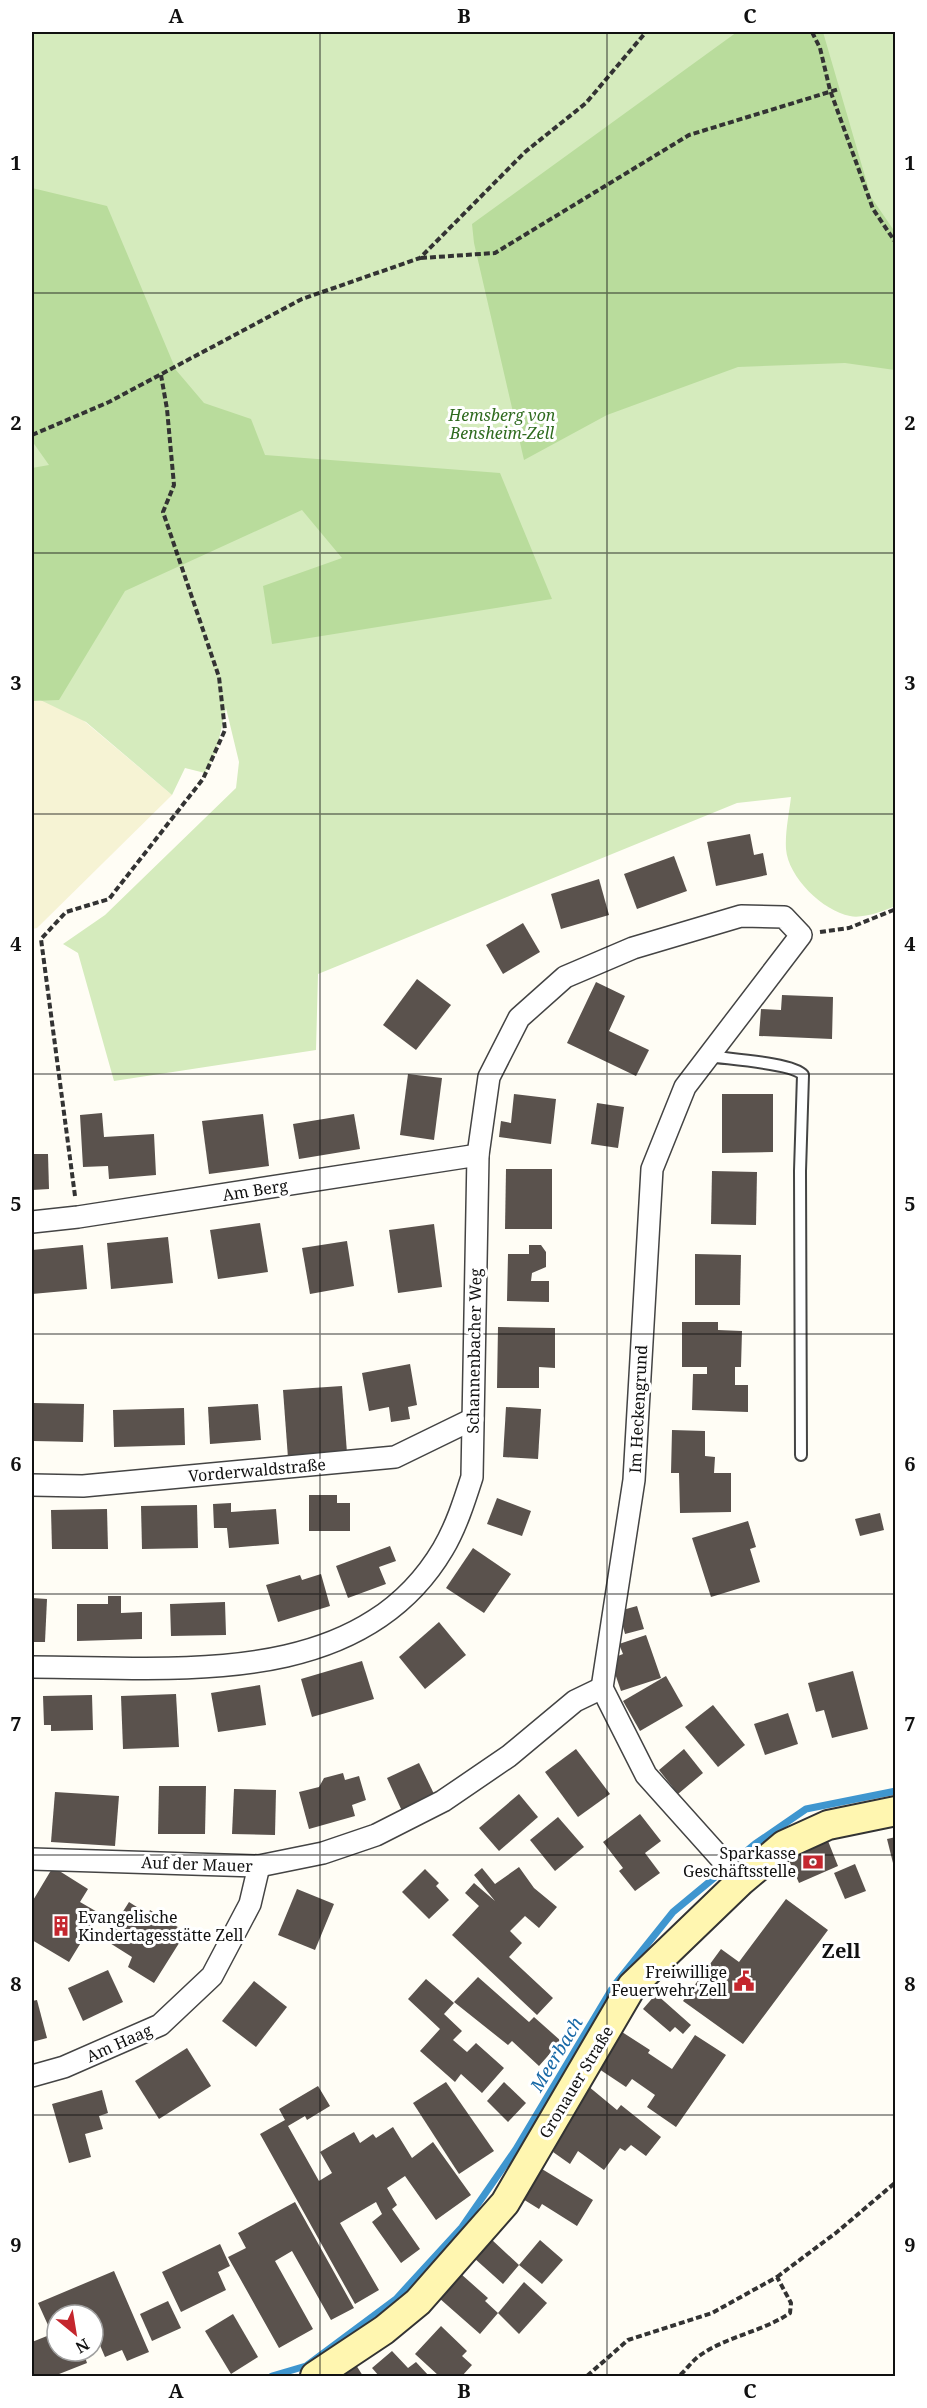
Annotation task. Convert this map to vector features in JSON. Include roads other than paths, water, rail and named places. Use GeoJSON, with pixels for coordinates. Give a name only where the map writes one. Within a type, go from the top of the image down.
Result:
{"type":"FeatureCollection","features":[{"type":"Feature","properties":{"kind":"street","name":"Schannenbacher Weg"},"geometry":{"type":"LineString","coordinates":[[32,1667],[216,1667],[303,1654],[353,1635],[389,1610],[417,1585],[443,1549],[459,1518],[472,1477],[478,1155],[489,1077],[519,1018],[565,977],[633,948],[741,916],[784,917],[801,935]]}},
{"type":"Feature","properties":{"kind":"street","name":"Im Heckengrund"},"geometry":{"type":"LineString","coordinates":[[602,1688],[634,1480],[652,1169],[685,1087],[801,935]]}},
{"type":"Feature","properties":{"kind":"street","name":"Am Berg"},"geometry":{"type":"LineString","coordinates":[[32,1222],[78,1218],[478,1155]]}},
{"type":"Feature","properties":{"kind":"street","name":"Vorderwaldstraße"},"geometry":{"type":"LineString","coordinates":[[32,1485],[83,1486],[395,1457],[473,1419]]}},
{"type":"Feature","properties":{"kind":"street","name":"Auf der Mauer"},"geometry":{"type":"LineString","coordinates":[[32,1858],[260,1866],[323,1853],[376,1835],[443,1801],[509,1756],[575,1701],[602,1688]]}},
{"type":"Feature","properties":{"kind":"street"},"geometry":{"type":"LineString","coordinates":[[602,1688],[646,1775],[732,1871]]}},
{"type":"Feature","properties":{"kind":"street","name":"Gronauer Straße"},"geometry":{"type":"LineString","coordinates":[[315,2376],[384,2330],[418,2302],[498,2211],[632,1986],[732,1871],[828,1825],[896,1811]]}},
{"type":"Feature","properties":{"kind":"street","name":"Am Haag"},"geometry":{"type":"LineString","coordinates":[[32,2076],[64,2067],[160,2025],[212,1976],[250,1904],[260,1866]]}},
{"type":"Feature","properties":{"kind":"lane"},"geometry":{"type":"LineString","coordinates":[[709,1056],[798,1070],[803,1075],[800,1172],[801,1455]]}},
{"type":"Feature","properties":{"kind":"waterway","name":"Meerbach"},"geometry":{"type":"LineString","coordinates":[[272,2376],[306,2366],[396,2299],[462,2227],[516,2149],[613,1987],[673,1912],[755,1844],[806,1809],[896,1791]]}},
{"type":"Feature","properties":{"kind":"place","name":"Sparkasse Geschäftsstelle"},"geometry":{"type":"Point","coordinates":[813,1862]}},
{"type":"Feature","properties":{"kind":"place","name":"Evangelische Kindertagesstätte Zell"},"geometry":{"type":"Point","coordinates":[61,1926]}},
{"type":"Feature","properties":{"kind":"place","name":"Freiwillige Feuerwehr Zell"},"geometry":{"type":"Point","coordinates":[744,1981]}},
{"type":"Feature","properties":{"kind":"district","name":"Zell"},"geometry":{"type":"Point","coordinates":[841,1950]}},
{"type":"Feature","properties":{"kind":"park label","name":"Hemsberg von Bensheim-Zell"},"geometry":{"type":"Point","coordinates":[502,424]}}]}
